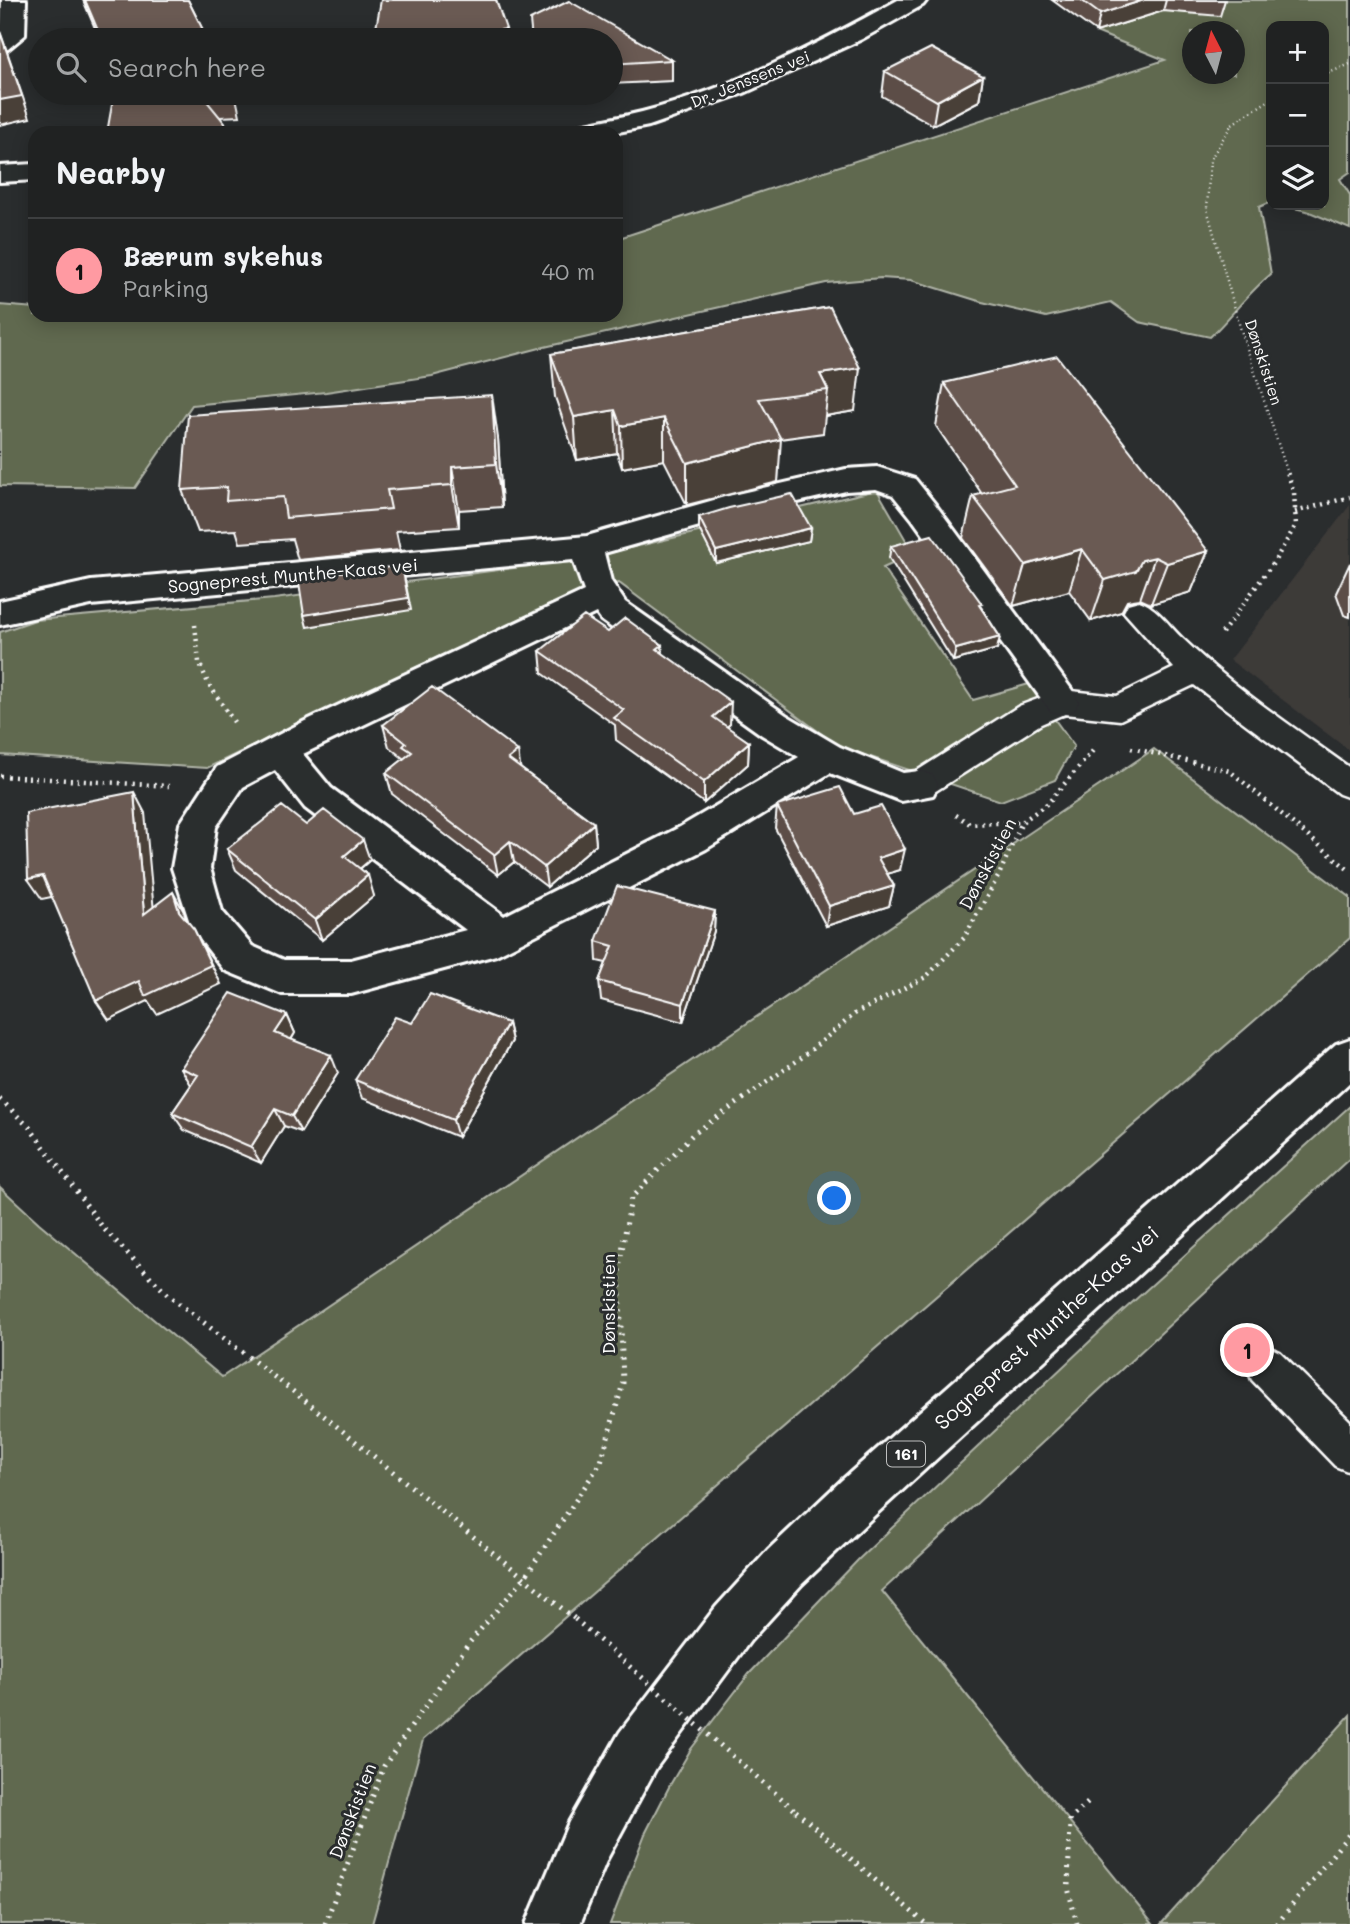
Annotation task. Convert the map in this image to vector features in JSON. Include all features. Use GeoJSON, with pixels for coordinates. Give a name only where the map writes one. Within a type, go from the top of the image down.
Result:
{"type":"FeatureCollection","features":[{"type":"Feature","properties":{"kind":"street"},"geometry":{"type":"LineString","coordinates":[[0,44],[13,35],[14,0]]}},
{"type":"Feature","properties":{"kind":"street","name":"Dr. Jenssens vei"},"geometry":{"type":"LineString","coordinates":[[611,126],[649,118],[735,88],[897,13],[915,0]]}},
{"type":"Feature","properties":{"kind":"street"},"geometry":{"type":"LineString","coordinates":[[0,174],[28,172]]}},
{"type":"Feature","properties":{"kind":"street","name":"Sogneprest Munthe-Kaas vei"},"geometry":{"type":"LineString","coordinates":[[0,613],[91,593],[587,547],[728,507],[846,480],[877,478],[904,487],[925,512],[1062,702]]}},
{"type":"Feature","properties":{"kind":"street"},"geometry":{"type":"LineString","coordinates":[[587,547],[591,573],[601,597],[613,611],[775,724],[828,757],[901,787],[920,785]]}},
{"type":"Feature","properties":{"kind":"street"},"geometry":{"type":"LineString","coordinates":[[601,597],[230,777],[198,824],[191,868],[205,918],[238,958],[282,977],[351,977],[502,936],[693,838],[828,757]]}},
{"type":"Feature","properties":{"kind":"street"},"geometry":{"type":"LineString","coordinates":[[265,758],[502,936]]}},
{"type":"Feature","properties":{"kind":"street","name":"Sogneprest Munthe-Kaas vei"},"geometry":{"type":"LineString","coordinates":[[553,1924],[588,1841],[638,1750],[733,1624],[785,1567],[859,1497],[1350,1057]]}},
{"type":"Feature","properties":{"kind":"lane"},"geometry":{"type":"LineString","coordinates":[[1139,611],[1162,640],[1195,671],[1350,785]]}},
{"type":"Feature","properties":{"kind":"lane"},"geometry":{"type":"LineString","coordinates":[[920,785],[1030,715],[1062,702],[1115,719],[1195,671]]}},
{"type":"Feature","properties":{"kind":"lane"},"geometry":{"type":"LineString","coordinates":[[1266,1366],[1350,1451]]}},
{"type":"Feature","properties":{"kind":"path"},"geometry":{"type":"LineString","coordinates":[[1329,73],[1350,64]]}},
{"type":"Feature","properties":{"kind":"path","name":"Dønskistien"},"geometry":{"type":"LineString","coordinates":[[1195,671],[1274,562],[1296,525],[1294,492],[1240,327],[1208,209],[1210,160],[1232,124],[1266,102]]}},
{"type":"Feature","properties":{"kind":"path"},"geometry":{"type":"LineString","coordinates":[[1295,512],[1350,497]]}},
{"type":"Feature","properties":{"kind":"path"},"geometry":{"type":"LineString","coordinates":[[194,584],[192,602],[199,662],[208,683],[235,723],[265,758]]}},
{"type":"Feature","properties":{"kind":"path"},"geometry":{"type":"LineString","coordinates":[[1115,719],[1132,748],[1230,771],[1350,870]]}},
{"type":"Feature","properties":{"kind":"path","name":"Dønskistien"},"geometry":{"type":"LineString","coordinates":[[325,1924],[384,1766],[469,1643],[525,1577],[601,1462],[623,1383],[619,1268],[631,1198],[692,1135],[801,1058],[856,1013],[926,977],[964,938],[999,876],[1023,822],[1048,803],[1115,719]]}},
{"type":"Feature","properties":{"kind":"path"},"geometry":{"type":"LineString","coordinates":[[0,776],[222,789]]}},
{"type":"Feature","properties":{"kind":"path"},"geometry":{"type":"LineString","coordinates":[[920,785],[938,805],[970,824],[1023,822]]}},
{"type":"Feature","properties":{"kind":"path"},"geometry":{"type":"LineString","coordinates":[[0,1099],[30,1128],[104,1229],[168,1294],[525,1577],[926,1924]]}},
{"type":"Feature","properties":{"kind":"path"},"geometry":{"type":"LineString","coordinates":[[1077,1924],[1068,1888],[1070,1819],[1092,1799]]}},
{"type":"Feature","properties":{"kind":"path"},"geometry":{"type":"LineString","coordinates":[[1278,1924],[1350,1833]]}},
{"type":"Feature","properties":{"kind":"shaded area"},"geometry":{"type":"Polygon","coordinates":[[[1350,505],[1350,751],[1230,660],[1350,505]]]}},
{"type":"Feature","properties":{"kind":"green space"},"geometry":{"type":"Polygon","coordinates":[[[1152,0],[1350,0],[1350,172],[1340,179],[1350,195],[1350,229],[1303,210],[1329,210],[1329,21],[1266,21],[1266,204],[1259,207],[1271,274],[1210,337],[1139,322],[1111,302],[1046,317],[982,302],[911,280],[881,278],[826,283],[540,348],[432,376],[326,392],[192,405],[135,488],[0,486],[0,305],[28,307],[28,322],[623,322],[623,237],[1165,60],[1096,32],[1152,0]]]}},
{"type":"Feature","properties":{"kind":"green space"},"geometry":{"type":"Polygon","coordinates":[[[877,490],[914,554],[883,568],[973,700],[1029,684],[1074,746],[1055,780],[1001,801],[838,746],[619,583],[444,654],[207,768],[0,755],[0,632],[35,620],[274,599],[583,559],[877,490]]]}},
{"type":"Feature","properties":{"kind":"green space"},"geometry":{"type":"Polygon","coordinates":[[[1154,749],[1350,897],[1350,938],[423,1740],[372,1924],[0,1924],[0,1187],[222,1377],[1154,749]]]}},
{"type":"Feature","properties":{"kind":"green space"},"geometry":{"type":"Polygon","coordinates":[[[1350,1106],[1350,1158],[882,1591],[1153,1924],[610,1924],[645,1834],[670,1785],[691,1749],[749,1674],[859,1559],[1104,1328],[1350,1106]]]}},
{"type":"Feature","properties":{"kind":"green space"},"geometry":{"type":"Polygon","coordinates":[[[1350,1715],[1350,1924],[1161,1924],[1350,1715]]]}},
{"type":"Feature","properties":{"kind":"building"},"geometry":{"type":"Polygon","coordinates":[[[85,0],[188,0],[202,28],[97,28],[85,0]]]}},
{"type":"Feature","properties":{"kind":"building"},"geometry":{"type":"Polygon","coordinates":[[[381,0],[496,0],[506,28],[376,28],[381,0]]]}},
{"type":"Feature","properties":{"kind":"building"},"geometry":{"type":"Polygon","coordinates":[[[1081,0],[1144,0],[1100,14],[1081,0]]]}},
{"type":"Feature","properties":{"kind":"building"},"geometry":{"type":"Polygon","coordinates":[[[569,1],[616,28],[531,28],[530,20],[569,1]]]}},
{"type":"Feature","properties":{"kind":"building"},"geometry":{"type":"Polygon","coordinates":[[[0,32],[22,96],[0,100],[0,32]]]}},
{"type":"Feature","properties":{"kind":"building"},"geometry":{"type":"Polygon","coordinates":[[[623,32],[672,60],[623,63],[623,32]]]}},
{"type":"Feature","properties":{"kind":"building"},"geometry":{"type":"Polygon","coordinates":[[[931,48],[983,76],[937,101],[885,71],[931,48]]]}},
{"type":"Feature","properties":{"kind":"building"},"geometry":{"type":"Polygon","coordinates":[[[112,105],[210,105],[227,126],[108,126],[112,105]]]}},
{"type":"Feature","properties":{"kind":"building"},"geometry":{"type":"Polygon","coordinates":[[[830,307],[860,368],[820,374],[828,390],[759,399],[781,439],[687,463],[664,418],[621,426],[615,410],[574,417],[551,354],[830,307]]]}},
{"type":"Feature","properties":{"kind":"building"},"geometry":{"type":"Polygon","coordinates":[[[1057,356],[1208,551],[1167,563],[1155,557],[1142,560],[1136,571],[1105,580],[1082,549],[1025,565],[973,496],[1015,485],[944,383],[1057,356]]]}},
{"type":"Feature","properties":{"kind":"building"},"geometry":{"type":"Polygon","coordinates":[[[492,395],[496,464],[452,467],[452,485],[387,490],[391,509],[286,518],[283,497],[226,501],[227,487],[182,490],[188,415],[492,395]]]}},
{"type":"Feature","properties":{"kind":"building"},"geometry":{"type":"Polygon","coordinates":[[[792,494],[811,528],[716,551],[699,517],[729,508],[792,494]]]}},
{"type":"Feature","properties":{"kind":"building"},"geometry":{"type":"Polygon","coordinates":[[[932,535],[982,604],[979,605],[1000,637],[956,649],[891,546],[932,535]]]}},
{"type":"Feature","properties":{"kind":"building"},"geometry":{"type":"Polygon","coordinates":[[[402,566],[408,598],[304,615],[298,576],[402,566]]]}},
{"type":"Feature","properties":{"kind":"building"},"geometry":{"type":"Polygon","coordinates":[[[584,616],[608,632],[625,618],[662,645],[657,649],[731,702],[713,717],[749,742],[704,782],[614,718],[624,710],[540,651],[584,616]]]}},
{"type":"Feature","properties":{"kind":"building"},"geometry":{"type":"Polygon","coordinates":[[[432,687],[518,751],[508,759],[594,823],[544,867],[510,841],[494,855],[386,773],[412,752],[403,746],[406,743],[383,725],[432,687]]]}},
{"type":"Feature","properties":{"kind":"building"},"geometry":{"type":"Polygon","coordinates":[[[840,787],[854,814],[881,806],[905,849],[878,858],[894,886],[829,906],[777,806],[840,787]]]}},
{"type":"Feature","properties":{"kind":"building"},"geometry":{"type":"Polygon","coordinates":[[[134,792],[144,914],[173,892],[179,911],[194,929],[211,965],[145,996],[139,981],[96,1001],[43,876],[28,879],[26,813],[134,792]]]}},
{"type":"Feature","properties":{"kind":"building"},"geometry":{"type":"Polygon","coordinates":[[[282,806],[306,825],[324,810],[363,840],[344,856],[368,875],[315,920],[227,849],[282,806]]]}},
{"type":"Feature","properties":{"kind":"building"},"geometry":{"type":"Polygon","coordinates":[[[617,886],[715,911],[683,1004],[599,981],[613,946],[596,941],[617,886]]]}},
{"type":"Feature","properties":{"kind":"building"},"geometry":{"type":"Polygon","coordinates":[[[231,993],[287,1015],[275,1033],[331,1055],[292,1116],[275,1109],[251,1147],[172,1113],[198,1075],[181,1068],[231,993]]]}},
{"type":"Feature","properties":{"kind":"building"},"geometry":{"type":"Polygon","coordinates":[[[430,994],[508,1023],[453,1120],[355,1080],[395,1017],[412,1023],[430,994]]]}},
{"type":"Feature","properties":{"kind":"place","name":"Bærum sykehus"},"geometry":{"type":"Point","coordinates":[1247,1350]}}]}
